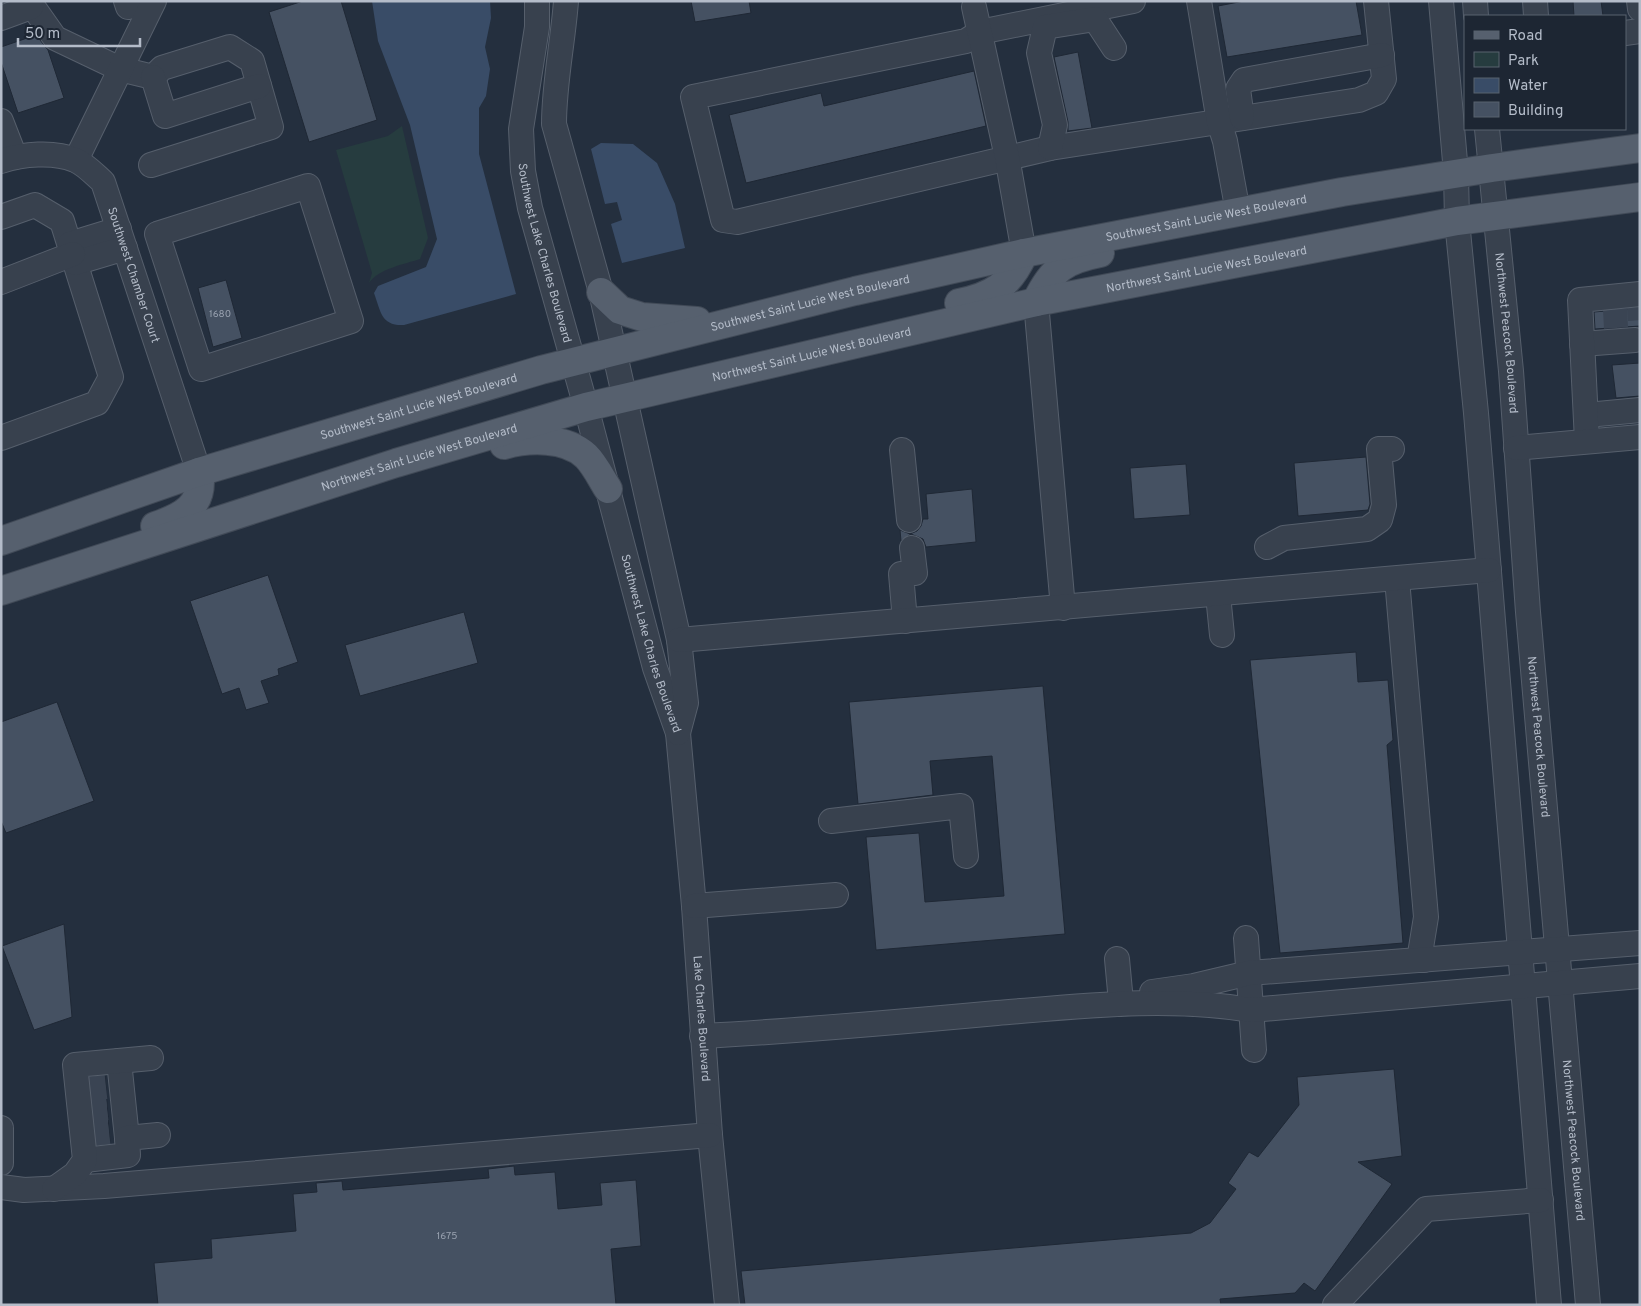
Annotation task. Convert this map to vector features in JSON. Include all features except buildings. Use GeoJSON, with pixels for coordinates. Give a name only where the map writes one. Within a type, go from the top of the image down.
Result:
{"type":"FeatureCollection","features":[{"type":"Feature","properties":{"kind":"main road","name":"Southwest Saint Lucie West Boulevard"},"geometry":{"type":"LineString","coordinates":[[1,541],[199,472],[572,361],[718,325],[1024,253],[1342,192],[1456,173],[1640,148]]}},
{"type":"Feature","properties":{"kind":"main road"},"geometry":{"type":"LineString","coordinates":[[1036,302],[1048,279],[1071,261],[1093,254],[1312,211],[1342,192]]}},
{"type":"Feature","properties":{"kind":"main road","name":"Northwest Saint Lucie West Boulevard"},"geometry":{"type":"LineString","coordinates":[[1,591],[366,473],[624,398],[1036,302],[1457,221],[1640,197]]}},
{"type":"Feature","properties":{"kind":"main road"},"geometry":{"type":"LineString","coordinates":[[717,377],[737,357],[973,300],[992,293],[1009,280],[1024,253]]}},
{"type":"Feature","properties":{"kind":"main road"},"geometry":{"type":"LineString","coordinates":[[601,292],[620,310],[642,317],[688,320],[718,325]]}},
{"type":"Feature","properties":{"kind":"main road"},"geometry":{"type":"LineString","coordinates":[[366,473],[415,470],[514,442],[539,440],[556,442],[577,449],[593,465],[608,489]]}},
{"type":"Feature","properties":{"kind":"main road"},"geometry":{"type":"LineString","coordinates":[[1,577],[176,519],[192,506],[198,496],[201,484],[199,472]]}},
{"type":"Feature","properties":{"kind":"street"},"geometry":{"type":"LineString","coordinates":[[126,1],[128,7],[148,1]]}},
{"type":"Feature","properties":{"kind":"street"},"geometry":{"type":"LineString","coordinates":[[76,160],[154,1]]}},
{"type":"Feature","properties":{"kind":"street","name":"Southwest Lake Charles Boulevard"},"geometry":{"type":"LineString","coordinates":[[537,1],[537,27],[521,129],[523,171],[530,208],[586,408],[655,668],[678,733]]}},
{"type":"Feature","properties":{"kind":"street","name":"Southwest Lake Charles Boulevard"},"geometry":{"type":"LineString","coordinates":[[566,1],[562,51],[554,97],[554,124],[601,292],[679,640],[686,703],[678,733]]}},
{"type":"Feature","properties":{"kind":"street"},"geometry":{"type":"LineString","coordinates":[[1133,1],[980,32],[966,41],[693,98],[723,220],[737,222],[1050,148],[1359,100],[1376,93],[1384,79],[1376,1]]}},
{"type":"Feature","properties":{"kind":"street"},"geometry":{"type":"LineString","coordinates":[[1199,1],[1219,122],[1238,212]]}},
{"type":"Feature","properties":{"kind":"street"},"geometry":{"type":"LineString","coordinates":[[1442,1],[1456,173],[1457,221],[1476,413],[1549,1305]]}},
{"type":"Feature","properties":{"kind":"street"},"geometry":{"type":"LineString","coordinates":[[1475,1],[1476,15]]}},
{"type":"Feature","properties":{"kind":"street"},"geometry":{"type":"LineString","coordinates":[[1535,1],[1536,15]]}},
{"type":"Feature","properties":{"kind":"street"},"geometry":{"type":"LineString","coordinates":[[1639,1],[1640,9]]}},
{"type":"Feature","properties":{"kind":"street"},"geometry":{"type":"LineString","coordinates":[[1,18],[30,4],[55,38],[120,69],[153,77]]}},
{"type":"Feature","properties":{"kind":"street"},"geometry":{"type":"LineString","coordinates":[[974,7],[1007,157],[1024,253]]}},
{"type":"Feature","properties":{"kind":"street"},"geometry":{"type":"LineString","coordinates":[[1050,148],[1055,125],[1039,53],[1045,27],[1095,20],[1114,48]]}},
{"type":"Feature","properties":{"kind":"street"},"geometry":{"type":"LineString","coordinates":[[1626,33],[1640,31]]}},
{"type":"Feature","properties":{"kind":"street"},"geometry":{"type":"LineString","coordinates":[[151,164],[271,127],[252,61],[230,47],[162,68],[153,77]]}},
{"type":"Feature","properties":{"kind":"street"},"geometry":{"type":"LineString","coordinates":[[1213,86],[1382,55]]}},
{"type":"Feature","properties":{"kind":"street"},"geometry":{"type":"LineString","coordinates":[[153,77],[165,116],[259,86]]}},
{"type":"Feature","properties":{"kind":"street"},"geometry":{"type":"LineString","coordinates":[[1242,118],[1238,88],[1244,80]]}},
{"type":"Feature","properties":{"kind":"street"},"geometry":{"type":"LineString","coordinates":[[1,120],[8,159]]}},
{"type":"Feature","properties":{"kind":"street","name":"Northwest Peacock Boulevard"},"geometry":{"type":"LineString","coordinates":[[1487,130],[1511,370],[1557,950],[1588,1305]]}},
{"type":"Feature","properties":{"kind":"street","name":"Southwest Chamber Court"},"geometry":{"type":"LineString","coordinates":[[8,159],[47,155],[76,160],[103,182],[199,472]]}},
{"type":"Feature","properties":{"kind":"street"},"geometry":{"type":"LineString","coordinates":[[308,186],[351,321],[201,369],[183,314],[157,234],[308,186]]}},
{"type":"Feature","properties":{"kind":"street"},"geometry":{"type":"LineString","coordinates":[[1,216],[36,205],[62,221],[111,377],[96,403],[1,438]]}},
{"type":"Feature","properties":{"kind":"street"},"geometry":{"type":"LineString","coordinates":[[1,282],[73,253],[122,238]]}},
{"type":"Feature","properties":{"kind":"street"},"geometry":{"type":"LineString","coordinates":[[143,301],[175,292]]}},
{"type":"Feature","properties":{"kind":"street"},"geometry":{"type":"LineString","coordinates":[[1582,344],[1619,323],[1639,299]]}},
{"type":"Feature","properties":{"kind":"street"},"geometry":{"type":"LineString","coordinates":[[1587,441],[1580,300],[1619,323]]}},
{"type":"Feature","properties":{"kind":"street"},"geometry":{"type":"LineString","coordinates":[[1036,302],[1063,608]]}},
{"type":"Feature","properties":{"kind":"street"},"geometry":{"type":"LineString","coordinates":[[151,325],[183,314]]}},
{"type":"Feature","properties":{"kind":"street"},"geometry":{"type":"LineString","coordinates":[[1587,415],[1640,410]]}},
{"type":"Feature","properties":{"kind":"street"},"geometry":{"type":"LineString","coordinates":[[1516,448],[1640,437]]}},
{"type":"Feature","properties":{"kind":"street"},"geometry":{"type":"LineString","coordinates":[[1267,547],[1284,538],[1367,529],[1380,520],[1384,505],[1379,449],[1392,449]]}},
{"type":"Feature","properties":{"kind":"street"},"geometry":{"type":"LineString","coordinates":[[902,450],[909,520]]}},
{"type":"Feature","properties":{"kind":"street"},"geometry":{"type":"LineString","coordinates":[[904,621],[901,574],[915,573],[912,548]]}},
{"type":"Feature","properties":{"kind":"street"},"geometry":{"type":"LineString","coordinates":[[679,640],[1488,570]]}},
{"type":"Feature","properties":{"kind":"street"},"geometry":{"type":"LineString","coordinates":[[1397,579],[1426,917],[1422,960]]}},
{"type":"Feature","properties":{"kind":"street"},"geometry":{"type":"LineString","coordinates":[[1218,594],[1222,635]]}},
{"type":"Feature","properties":{"kind":"street","name":"Lake Charles Boulevard"},"geometry":{"type":"LineString","coordinates":[[678,733],[694,906],[710,1135],[727,1305]]}},
{"type":"Feature","properties":{"kind":"street"},"geometry":{"type":"LineString","coordinates":[[830,821],[961,806],[966,856]]}},
{"type":"Feature","properties":{"kind":"street"},"geometry":{"type":"LineString","coordinates":[[694,906],[836,895]]}},
{"type":"Feature","properties":{"kind":"street"},"geometry":{"type":"LineString","coordinates":[[1246,938],[1254,1050]]}},
{"type":"Feature","properties":{"kind":"street"},"geometry":{"type":"LineString","coordinates":[[1121,1002],[1156,991],[1194,986],[1249,973],[1640,943]]}},
{"type":"Feature","properties":{"kind":"street"},"geometry":{"type":"LineString","coordinates":[[1117,959],[1121,1002]]}},
{"type":"Feature","properties":{"kind":"street"},"geometry":{"type":"LineString","coordinates":[[702,1036],[847,1026],[1121,1002],[1226,1006],[1251,1010],[1640,976]]}},
{"type":"Feature","properties":{"kind":"street"},"geometry":{"type":"LineString","coordinates":[[85,1160],[128,1155],[107,1134],[99,1098],[75,1065],[151,1058]]}},
{"type":"Feature","properties":{"kind":"street"},"geometry":{"type":"LineString","coordinates":[[107,1134],[99,1098],[119,1061]]}},
{"type":"Feature","properties":{"kind":"street"},"geometry":{"type":"LineString","coordinates":[[1,1128],[1,1163]]}},
{"type":"Feature","properties":{"kind":"street"},"geometry":{"type":"LineString","coordinates":[[54,1189],[69,1180],[107,1134]]}},
{"type":"Feature","properties":{"kind":"street"},"geometry":{"type":"LineString","coordinates":[[107,1134],[158,1135]]}},
{"type":"Feature","properties":{"kind":"street"},"geometry":{"type":"LineString","coordinates":[[1,1188],[24,1190],[54,1189],[710,1135]]}},
{"type":"Feature","properties":{"kind":"street"},"geometry":{"type":"LineString","coordinates":[[1335,1305],[1426,1209],[1541,1200]]}},
{"type":"Feature","properties":{"kind":"green space"},"geometry":{"type":"Polygon","coordinates":[[[402,126],[428,238],[420,259],[385,271],[373,278],[369,283],[372,273],[336,150],[388,136],[402,126]]]}},
{"type":"Feature","properties":{"kind":"water"},"geometry":{"type":"Polygon","coordinates":[[[372,1],[490,1],[491,18],[485,47],[490,69],[486,96],[479,108],[479,154],[516,294],[404,325],[391,323],[386,320],[381,312],[374,293],[378,286],[426,267],[437,239],[410,125],[378,41],[372,1]]]}},
{"type":"Feature","properties":{"kind":"water"},"geometry":{"type":"Polygon","coordinates":[[[601,143],[633,144],[657,163],[675,204],[685,248],[622,263],[611,224],[622,220],[617,202],[605,204],[591,149],[601,143]]]}},
{"type":"Feature","properties":{"kind":"tunnel"},"geometry":{"type":"LineString","coordinates":[[1639,307],[1640,320]]}},
{"type":"Feature","properties":{"kind":"tunnel"},"geometry":{"type":"LineString","coordinates":[[1615,309],[1616,328]]}},
{"type":"Feature","properties":{"kind":"tunnel"},"geometry":{"type":"LineString","coordinates":[[88,1089],[106,1087]]}},
{"type":"Feature","properties":{"kind":"tunnel"},"geometry":{"type":"LineString","coordinates":[[90,1110],[107,1108]]}},
{"type":"Feature","properties":{"kind":"tunnel"},"geometry":{"type":"LineString","coordinates":[[92,1134],[109,1132]]}}]}
